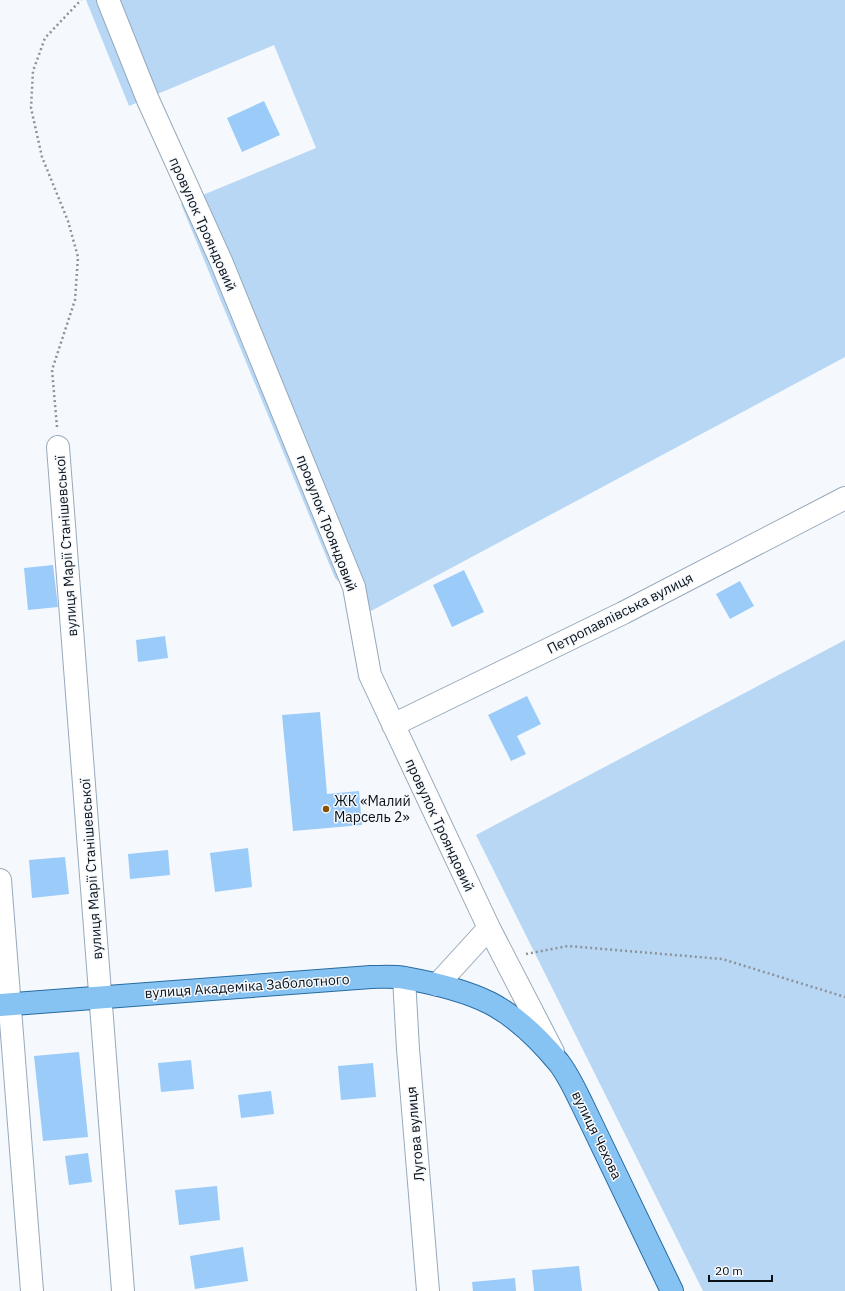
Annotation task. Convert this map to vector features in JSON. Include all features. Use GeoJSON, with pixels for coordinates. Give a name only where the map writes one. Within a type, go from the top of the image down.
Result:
{"type":"FeatureCollection","features":[{"type":"Feature","properties":{"kind":"main road","name":"вулиця Академіка Заболотного"},"geometry":{"type":"LineString","coordinates":[[5,1005],[371,977],[404,978],[437,985],[490,1003]]}},
{"type":"Feature","properties":{"kind":"main road","name":"вулиця Чехова"},"geometry":{"type":"LineString","coordinates":[[490,1003],[528,1029],[559,1064],[572,1084],[672,1291]]}},
{"type":"Feature","properties":{"kind":"street","name":"провулок Трояндовий"},"geometry":{"type":"LineString","coordinates":[[108,0],[148,100],[221,261],[354,587],[370,675],[489,928],[559,1064]]}},
{"type":"Feature","properties":{"kind":"street","name":"вулиця Марії Станішевської"},"geometry":{"type":"LineString","coordinates":[[58,447],[123,1291]]}},
{"type":"Feature","properties":{"kind":"street","name":"Петропавлівська вулиця"},"geometry":{"type":"LineString","coordinates":[[393,725],[624,613],[845,498]]}},
{"type":"Feature","properties":{"kind":"street"},"geometry":{"type":"LineString","coordinates":[[0,880],[5,1005],[32,1291]]}},
{"type":"Feature","properties":{"kind":"street"},"geometry":{"type":"LineString","coordinates":[[437,985],[489,928]]}},
{"type":"Feature","properties":{"kind":"street","name":"Лугова вулиця"},"geometry":{"type":"LineString","coordinates":[[404,978],[428,1291]]}},
{"type":"Feature","properties":{"kind":"path"},"geometry":{"type":"LineString","coordinates":[[58,447],[52,370],[74,300],[78,257],[68,222],[42,157],[31,108],[33,70],[45,38],[81,0]]}},
{"type":"Feature","properties":{"kind":"path"},"geometry":{"type":"LineString","coordinates":[[504,957],[568,946],[722,959],[845,997]]}},
{"type":"Feature","properties":{"kind":"shaded area"},"geometry":{"type":"Polygon","coordinates":[[[86,0],[845,0],[845,357],[369,612],[335,578],[181,204],[316,148],[274,45],[129,106],[86,0]]]}},
{"type":"Feature","properties":{"kind":"shaded area"},"geometry":{"type":"Polygon","coordinates":[[[845,640],[845,1291],[703,1291],[476,835],[845,640]]]}},
{"type":"Feature","properties":{"kind":"building"},"geometry":{"type":"Polygon","coordinates":[[[264,101],[280,135],[242,152],[227,118],[264,101]]]}},
{"type":"Feature","properties":{"kind":"building"},"geometry":{"type":"Polygon","coordinates":[[[53,565],[58,607],[28,610],[24,568],[53,565]]]}},
{"type":"Feature","properties":{"kind":"building"},"geometry":{"type":"Polygon","coordinates":[[[464,570],[484,612],[452,627],[433,585],[464,570]]]}},
{"type":"Feature","properties":{"kind":"building"},"geometry":{"type":"Polygon","coordinates":[[[740,581],[754,606],[730,619],[716,594],[740,581]]]}},
{"type":"Feature","properties":{"kind":"building"},"geometry":{"type":"Polygon","coordinates":[[[165,636],[168,658],[138,662],[136,640],[165,636]]]}},
{"type":"Feature","properties":{"kind":"building"},"geometry":{"type":"Polygon","coordinates":[[[527,696],[541,724],[517,736],[526,754],[511,761],[488,715],[527,696]]]}},
{"type":"Feature","properties":{"kind":"building","name":"ЖК «Малий Марсель 2»"},"geometry":{"type":"Polygon","coordinates":[[[320,712],[327,794],[359,791],[362,825],[293,831],[282,715],[320,712]]]}},
{"type":"Feature","properties":{"kind":"building"},"geometry":{"type":"Polygon","coordinates":[[[248,848],[252,887],[215,892],[210,853],[248,848]]]}},
{"type":"Feature","properties":{"kind":"building"},"geometry":{"type":"Polygon","coordinates":[[[168,850],[170,875],[130,879],[128,854],[168,850]]]}},
{"type":"Feature","properties":{"kind":"building"},"geometry":{"type":"Polygon","coordinates":[[[65,857],[69,894],[32,898],[29,860],[65,857]]]}},
{"type":"Feature","properties":{"kind":"building"},"geometry":{"type":"Polygon","coordinates":[[[79,1052],[88,1137],[43,1141],[34,1056],[79,1052]]]}},
{"type":"Feature","properties":{"kind":"building"},"geometry":{"type":"Polygon","coordinates":[[[191,1060],[194,1089],[161,1092],[158,1063],[191,1060]]]}},
{"type":"Feature","properties":{"kind":"building"},"geometry":{"type":"Polygon","coordinates":[[[373,1063],[376,1097],[341,1100],[338,1066],[373,1063]]]}},
{"type":"Feature","properties":{"kind":"building"},"geometry":{"type":"Polygon","coordinates":[[[271,1091],[274,1114],[241,1118],[238,1095],[271,1091]]]}},
{"type":"Feature","properties":{"kind":"building"},"geometry":{"type":"Polygon","coordinates":[[[88,1153],[92,1182],[69,1185],[65,1156],[88,1153]]]}},
{"type":"Feature","properties":{"kind":"building"},"geometry":{"type":"Polygon","coordinates":[[[217,1186],[220,1220],[179,1225],[175,1190],[217,1186]]]}},
{"type":"Feature","properties":{"kind":"building"},"geometry":{"type":"Polygon","coordinates":[[[243,1247],[248,1281],[195,1289],[190,1256],[243,1247]]]}},
{"type":"Feature","properties":{"kind":"building"},"geometry":{"type":"Polygon","coordinates":[[[579,1266],[582,1291],[534,1291],[532,1270],[579,1266]]]}},
{"type":"Feature","properties":{"kind":"building"},"geometry":{"type":"Polygon","coordinates":[[[515,1278],[516,1291],[473,1291],[472,1282],[515,1278]]]}},
{"type":"Feature","properties":{"kind":"place","name":"ЖК «Малий Марсель 2»"},"geometry":{"type":"Point","coordinates":[326,809]}}]}
